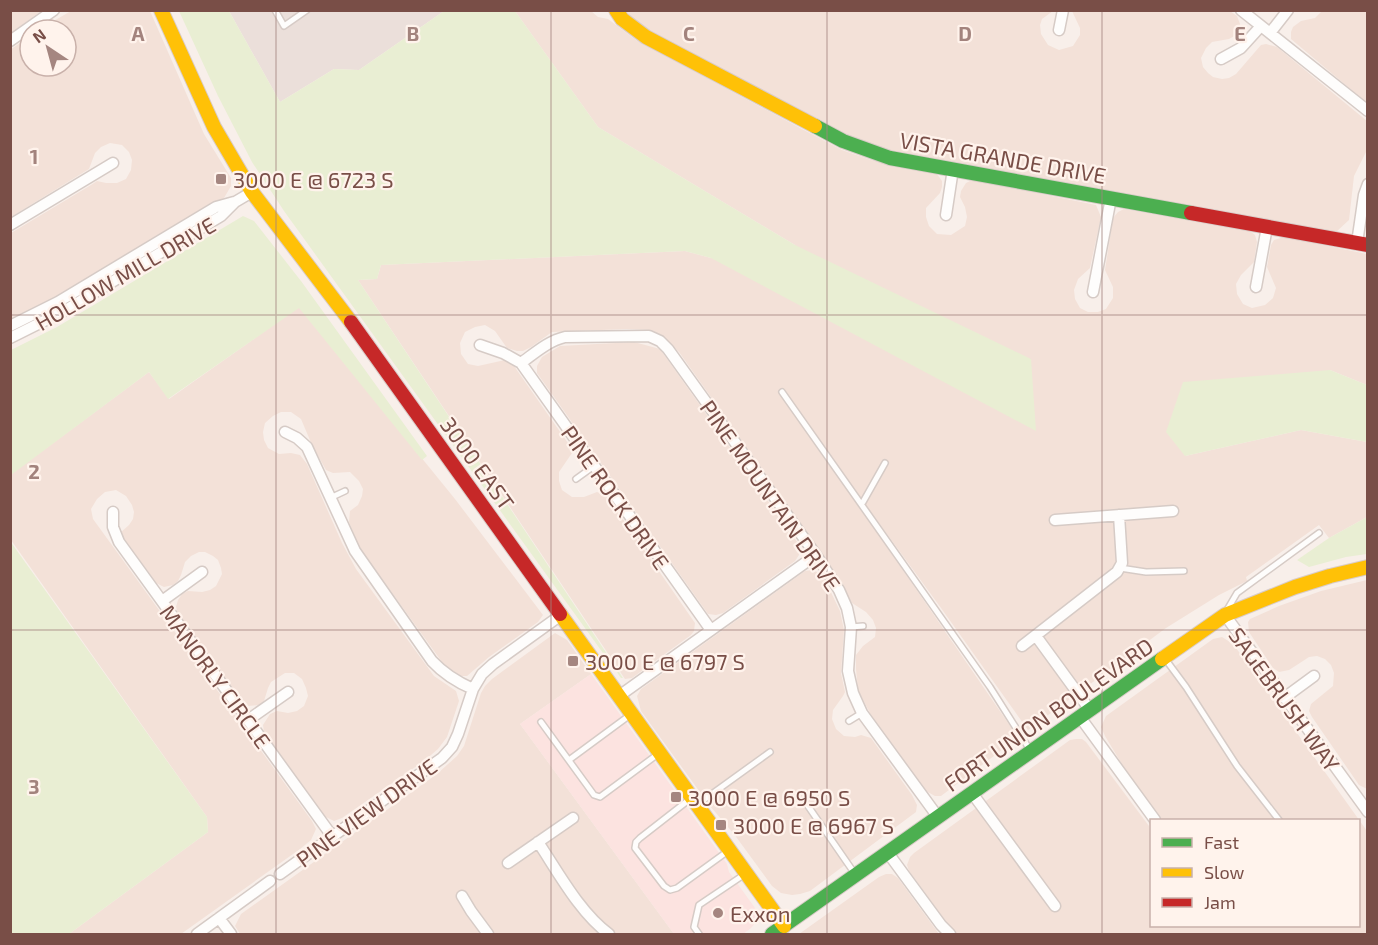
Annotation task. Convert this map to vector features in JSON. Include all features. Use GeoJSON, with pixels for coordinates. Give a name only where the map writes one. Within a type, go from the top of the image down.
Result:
{"type":"FeatureCollection","features":[{"type":"Feature","properties":{"kind":"main road","name":"3000 EAST"},"geometry":{"type":"LineString","coordinates":[[161,10],[214,127],[252,192],[359,333],[784,926]]}},
{"type":"Feature","properties":{"kind":"main road","name":"VISTA GRANDE DRIVE"},"geometry":{"type":"LineString","coordinates":[[616,10],[622,19],[646,37],[843,141],[890,158],[1362,244]]}},
{"type":"Feature","properties":{"kind":"main road","name":"FORT UNION BOULEVARD"},"geometry":{"type":"LineString","coordinates":[[772,934],[1225,615],[1302,583],[1368,567]]}},
{"type":"Feature","properties":{"kind":"street"},"geometry":{"type":"LineString","coordinates":[[10,41],[54,10]]}},
{"type":"Feature","properties":{"kind":"street"},"geometry":{"type":"LineString","coordinates":[[1059,30],[1063,10]]}},
{"type":"Feature","properties":{"kind":"street"},"geometry":{"type":"LineString","coordinates":[[1241,10],[1368,111]]}},
{"type":"Feature","properties":{"kind":"street"},"geometry":{"type":"LineString","coordinates":[[1221,59],[1266,30],[1288,10]]}},
{"type":"Feature","properties":{"kind":"street"},"geometry":{"type":"LineString","coordinates":[[10,225],[113,163]]}},
{"type":"Feature","properties":{"kind":"street"},"geometry":{"type":"LineString","coordinates":[[946,214],[953,169]]}},
{"type":"Feature","properties":{"kind":"street","name":"VISTA GRANDE DRIVE"},"geometry":{"type":"LineString","coordinates":[[1362,244],[1364,195],[1368,184]]}},
{"type":"Feature","properties":{"kind":"street","name":"HOLLOW MILL DRIVE"},"geometry":{"type":"LineString","coordinates":[[10,338],[64,311],[206,226],[221,216],[235,202],[252,192]]}},
{"type":"Feature","properties":{"kind":"street"},"geometry":{"type":"LineString","coordinates":[[1093,292],[1111,198]]}},
{"type":"Feature","properties":{"kind":"street","name":"HOLLOW MILL DRIVE"},"geometry":{"type":"LineString","coordinates":[[10,326],[58,302],[216,207],[235,202]]}},
{"type":"Feature","properties":{"kind":"street"},"geometry":{"type":"LineString","coordinates":[[1256,287],[1267,227]]}},
{"type":"Feature","properties":{"kind":"street","name":"PINE MOUNTAIN DRIVE"},"geometry":{"type":"LineString","coordinates":[[521,363],[547,344],[565,337],[649,336],[660,341],[668,349],[839,590],[847,608],[850,627],[848,671],[853,693],[861,712],[938,818]]}},
{"type":"Feature","properties":{"kind":"street"},"geometry":{"type":"LineString","coordinates":[[480,345],[503,353],[521,363]]}},
{"type":"Feature","properties":{"kind":"street","name":"PINE ROCK DRIVE"},"geometry":{"type":"LineString","coordinates":[[521,363],[711,630]]}},
{"type":"Feature","properties":{"kind":"street"},"geometry":{"type":"LineString","coordinates":[[285,432],[297,438],[307,447],[359,559],[432,661],[454,680],[473,689]]}},
{"type":"Feature","properties":{"kind":"street"},"geometry":{"type":"LineString","coordinates":[[1055,520],[1173,511]]}},
{"type":"Feature","properties":{"kind":"street","name":"MANORLY CIRCLE"},"geometry":{"type":"LineString","coordinates":[[113,512],[113,527],[119,542],[332,836]]}},
{"type":"Feature","properties":{"kind":"street"},"geometry":{"type":"LineString","coordinates":[[1022,646],[1111,578],[1120,568],[1122,558],[1119,515]]}},
{"type":"Feature","properties":{"kind":"street"},"geometry":{"type":"LineString","coordinates":[[619,696],[816,555]]}},
{"type":"Feature","properties":{"kind":"street"},"geometry":{"type":"LineString","coordinates":[[162,601],[202,572]]}},
{"type":"Feature","properties":{"kind":"street","name":"PINE VIEW DRIVE"},"geometry":{"type":"LineString","coordinates":[[280,874],[442,758],[452,747],[473,689],[482,674],[561,615]]}},
{"type":"Feature","properties":{"kind":"street","name":"SAGEBRUSH WAY"},"geometry":{"type":"LineString","coordinates":[[1225,615],[1368,812]]}},
{"type":"Feature","properties":{"kind":"street"},"geometry":{"type":"LineString","coordinates":[[1036,636],[1154,819]]}},
{"type":"Feature","properties":{"kind":"street"},"geometry":{"type":"LineString","coordinates":[[1284,698],[1314,675]]}},
{"type":"Feature","properties":{"kind":"street"},"geometry":{"type":"LineString","coordinates":[[248,720],[288,692]]}},
{"type":"Feature","properties":{"kind":"street"},"geometry":{"type":"LineString","coordinates":[[972,793],[1055,906]]}},
{"type":"Feature","properties":{"kind":"street"},"geometry":{"type":"LineString","coordinates":[[508,863],[573,818]]}},
{"type":"Feature","properties":{"kind":"street"},"geometry":{"type":"LineString","coordinates":[[538,842],[583,908],[600,928],[609,934]]}},
{"type":"Feature","properties":{"kind":"street"},"geometry":{"type":"LineString","coordinates":[[888,852],[950,934]]}},
{"type":"Feature","properties":{"kind":"street"},"geometry":{"type":"LineString","coordinates":[[196,934],[270,881]]}},
{"type":"Feature","properties":{"kind":"street"},"geometry":{"type":"LineString","coordinates":[[462,896],[488,934]]}},
{"type":"Feature","properties":{"kind":"street"},"geometry":{"type":"LineString","coordinates":[[219,918],[231,934]]}},
{"type":"Feature","properties":{"kind":"lane"},"geometry":{"type":"LineString","coordinates":[[275,10],[284,26],[307,10]]}},
{"type":"Feature","properties":{"kind":"lane"},"geometry":{"type":"LineString","coordinates":[[782,392],[990,687],[1031,751]]}},
{"type":"Feature","properties":{"kind":"lane"},"geometry":{"type":"LineString","coordinates":[[861,504],[885,463]]}},
{"type":"Feature","properties":{"kind":"lane"},"geometry":{"type":"LineString","coordinates":[[576,479],[594,466]]}},
{"type":"Feature","properties":{"kind":"lane"},"geometry":{"type":"LineString","coordinates":[[330,498],[345,491]]}},
{"type":"Feature","properties":{"kind":"lane"},"geometry":{"type":"LineString","coordinates":[[1225,615],[1237,593],[1319,533]]}},
{"type":"Feature","properties":{"kind":"lane"},"geometry":{"type":"LineString","coordinates":[[1120,568],[1146,572],[1184,571]]}},
{"type":"Feature","properties":{"kind":"lane"},"geometry":{"type":"LineString","coordinates":[[850,627],[863,626]]}},
{"type":"Feature","properties":{"kind":"lane"},"geometry":{"type":"LineString","coordinates":[[1164,657],[1237,766],[1278,819]]}},
{"type":"Feature","properties":{"kind":"lane"},"geometry":{"type":"LineString","coordinates":[[849,721],[861,712]]}},
{"type":"Feature","properties":{"kind":"lane"},"geometry":{"type":"LineString","coordinates":[[569,760],[632,714]]}},
{"type":"Feature","properties":{"kind":"lane"},"geometry":{"type":"LineString","coordinates":[[542,722],[594,795],[600,797],[659,753]]}},
{"type":"Feature","properties":{"kind":"lane"},"geometry":{"type":"LineString","coordinates":[[729,850],[677,888],[670,890],[664,886],[635,848],[640,838],[770,752]]}},
{"type":"Feature","properties":{"kind":"lane"},"geometry":{"type":"LineString","coordinates":[[808,806],[856,875]]}},
{"type":"Feature","properties":{"kind":"lane"},"geometry":{"type":"LineString","coordinates":[[699,934],[694,927],[699,905],[747,873]]}},
{"type":"Feature","properties":{"kind":"shaded area"},"geometry":{"type":"Polygon","coordinates":[[[11,10],[41,10],[31,18],[18,18],[18,28],[11,33],[11,10]]]}},
{"type":"Feature","properties":{"kind":"shaded area"},"geometry":{"type":"Polygon","coordinates":[[[625,10],[1053,11],[1042,19],[1041,34],[1048,45],[1059,50],[1073,46],[1080,35],[1080,28],[1072,11],[1230,11],[1237,16],[1240,30],[1229,39],[1212,42],[1206,48],[1201,58],[1203,67],[1208,73],[1213,77],[1229,78],[1236,74],[1261,45],[1277,47],[1367,121],[1367,150],[1354,176],[1349,220],[1336,232],[879,149],[861,143],[644,29],[625,10]]]}},
{"type":"Feature","properties":{"kind":"shaded area"},"geometry":{"type":"Polygon","coordinates":[[[71,11],[150,11],[204,134],[231,178],[231,186],[224,198],[64,295],[11,322],[11,233],[97,181],[117,183],[126,179],[131,170],[132,160],[129,152],[122,145],[110,143],[95,153],[89,169],[11,217],[10,50],[18,44],[18,78],[78,78],[78,18],[59,18],[71,11]]]}},
{"type":"Feature","properties":{"kind":"shaded area"},"geometry":{"type":"Polygon","coordinates":[[[229,11],[444,11],[359,70],[334,69],[280,102],[229,11]]]}},
{"type":"Feature","properties":{"kind":"shaded area"},"geometry":{"type":"Polygon","coordinates":[[[515,11],[591,11],[598,17],[608,19],[636,40],[842,150],[871,160],[937,174],[942,181],[942,187],[940,193],[926,208],[926,217],[929,226],[937,234],[951,235],[965,226],[967,217],[960,197],[966,183],[972,180],[1096,205],[1101,217],[1090,268],[1078,279],[1074,290],[1075,299],[1080,308],[1088,312],[1106,309],[1113,298],[1113,287],[1105,270],[1113,218],[1124,209],[1250,231],[1255,235],[1257,242],[1254,262],[1241,275],[1236,284],[1237,294],[1243,304],[1252,308],[1265,305],[1273,298],[1276,288],[1267,267],[1274,240],[1284,237],[1367,254],[1367,385],[1330,370],[1185,456],[1301,430],[1367,442],[1367,517],[1329,538],[1319,525],[1246,577],[1247,581],[1219,595],[1166,628],[1028,730],[838,467],[801,422],[1015,733],[1015,740],[941,796],[935,796],[924,790],[872,717],[858,690],[856,655],[875,637],[876,628],[873,620],[866,612],[852,603],[834,571],[679,352],[663,337],[649,330],[626,329],[552,332],[531,347],[517,351],[507,348],[495,331],[485,325],[475,327],[465,332],[460,343],[461,354],[468,364],[478,366],[505,360],[514,366],[570,446],[572,453],[559,472],[562,490],[572,497],[584,497],[597,492],[606,495],[695,623],[691,635],[632,678],[625,679],[358,280],[377,279],[381,265],[685,251],[711,258],[795,245],[598,127],[515,11]]]}},
{"type":"Feature","properties":{"kind":"shaded area"},"geometry":{"type":"Polygon","coordinates":[[[1322,11],[1367,11],[1367,103],[1291,39],[1293,27],[1301,21],[1315,18],[1322,11]]]}},
{"type":"Feature","properties":{"kind":"shaded area"},"geometry":{"type":"Polygon","coordinates":[[[299,307],[455,499],[543,615],[538,622],[489,657],[467,676],[460,676],[447,669],[359,547],[349,522],[350,511],[358,505],[362,496],[363,489],[359,481],[350,472],[333,473],[326,470],[301,419],[291,412],[281,412],[265,423],[263,432],[268,448],[279,454],[300,455],[307,464],[356,569],[434,676],[456,691],[459,701],[447,737],[438,749],[342,818],[334,821],[324,816],[264,732],[263,725],[270,714],[277,711],[288,713],[297,711],[304,706],[308,696],[302,679],[294,673],[285,673],[271,682],[264,701],[259,705],[248,706],[243,703],[176,607],[182,594],[188,591],[202,592],[216,586],[222,574],[218,560],[205,552],[199,552],[185,562],[178,581],[173,585],[164,587],[156,583],[120,533],[133,519],[132,505],[126,496],[116,490],[105,492],[91,509],[93,519],[316,829],[311,840],[300,849],[181,934],[69,934],[208,832],[207,817],[11,540],[10,475],[149,372],[169,399],[299,307]]]}},
{"type":"Feature","properties":{"kind":"shaded area"},"geometry":{"type":"Polygon","coordinates":[[[634,342],[660,349],[800,546],[799,555],[795,561],[723,613],[708,614],[537,373],[537,366],[542,357],[560,346],[634,342]]]}},
{"type":"Feature","properties":{"kind":"shaded area"},"geometry":{"type":"Polygon","coordinates":[[[812,570],[826,582],[840,611],[844,630],[841,673],[845,692],[833,710],[832,719],[836,729],[844,736],[861,735],[871,738],[917,805],[916,812],[810,891],[792,895],[781,893],[772,886],[641,711],[637,696],[641,689],[805,571],[812,570]]]}},
{"type":"Feature","properties":{"kind":"shaded area"},"geometry":{"type":"Polygon","coordinates":[[[1368,580],[1367,789],[1359,785],[1309,711],[1311,704],[1333,686],[1334,673],[1331,665],[1325,659],[1317,656],[1309,657],[1289,670],[1279,672],[1273,668],[1249,632],[1248,622],[1279,606],[1321,591],[1368,580]]]}},
{"type":"Feature","properties":{"kind":"shaded area"},"geometry":{"type":"Polygon","coordinates":[[[555,633],[567,640],[591,674],[520,724],[674,934],[240,934],[235,926],[241,914],[437,774],[457,756],[464,746],[485,686],[555,633]]]}},
{"type":"Feature","properties":{"kind":"shaded area"},"geometry":{"type":"Polygon","coordinates":[[[1222,637],[1233,644],[1358,819],[1160,818],[1123,766],[1101,727],[1106,716],[1213,639],[1222,637]]]}},
{"type":"Feature","properties":{"kind":"shaded area"},"geometry":{"type":"Polygon","coordinates":[[[591,674],[727,864],[729,872],[755,908],[756,922],[743,934],[674,934],[520,724],[591,674]]]}},
{"type":"Feature","properties":{"kind":"shaded area"},"geometry":{"type":"Polygon","coordinates":[[[1076,739],[1086,742],[1149,826],[1150,927],[1360,927],[1360,821],[1367,831],[1367,934],[957,934],[909,871],[907,865],[914,853],[1070,740],[1076,739]]]}},
{"type":"Feature","properties":{"kind":"shaded area"},"geometry":{"type":"Polygon","coordinates":[[[892,874],[898,878],[939,934],[799,934],[879,877],[892,874]]]}},
{"type":"Feature","properties":{"kind":"green space"},"geometry":{"type":"Polygon","coordinates":[[[179,11],[229,11],[280,102],[334,69],[359,70],[444,11],[515,11],[598,127],[795,245],[1031,359],[1036,431],[711,258],[685,251],[381,265],[377,279],[358,280],[623,678],[621,678],[284,211],[252,162],[218,96],[179,11]]]}},
{"type":"Feature","properties":{"kind":"green space"},"geometry":{"type":"Polygon","coordinates":[[[243,216],[254,221],[301,281],[427,456],[422,460],[299,308],[168,399],[149,372],[11,475],[11,350],[57,327],[243,216]]]}},
{"type":"Feature","properties":{"kind":"green space"},"geometry":{"type":"Polygon","coordinates":[[[1330,370],[1367,385],[1367,442],[1301,430],[1185,456],[1166,432],[1183,382],[1330,370]]]}},
{"type":"Feature","properties":{"kind":"green space"},"geometry":{"type":"Polygon","coordinates":[[[1367,517],[1367,554],[1309,567],[1297,560],[1329,538],[1367,517]]]}},
{"type":"Feature","properties":{"kind":"green space"},"geometry":{"type":"Polygon","coordinates":[[[10,541],[207,817],[208,832],[69,934],[11,934],[10,541]]]}},
{"type":"Feature","properties":{"kind":"traffic: fast"},"geometry":{"type":"LineString","coordinates":[[815,126],[843,141],[890,158],[1191,213]]}},
{"type":"Feature","properties":{"kind":"traffic: fast"},"geometry":{"type":"LineString","coordinates":[[772,934],[1162,659]]}},
{"type":"Feature","properties":{"kind":"traffic: slow"},"geometry":{"type":"LineString","coordinates":[[161,10],[214,127],[252,192],[351,322]]}},
{"type":"Feature","properties":{"kind":"traffic: slow"},"geometry":{"type":"LineString","coordinates":[[616,10],[622,19],[646,37],[815,126]]}},
{"type":"Feature","properties":{"kind":"traffic: slow"},"geometry":{"type":"LineString","coordinates":[[1162,659],[1225,615],[1295,587],[1368,567]]}},
{"type":"Feature","properties":{"kind":"traffic: slow"},"geometry":{"type":"LineString","coordinates":[[560,614],[784,926]]}},
{"type":"Feature","properties":{"kind":"traffic: jam"},"geometry":{"type":"LineString","coordinates":[[1191,213],[1368,245]]}},
{"type":"Feature","properties":{"kind":"traffic: jam"},"geometry":{"type":"LineString","coordinates":[[351,322],[560,614]]}},
{"type":"Feature","properties":{"kind":"place","name":"3000 E @ 6723 S"},"geometry":{"type":"Point","coordinates":[221,179]}},
{"type":"Feature","properties":{"kind":"place","name":"3000 E @ 6797 S"},"geometry":{"type":"Point","coordinates":[573,661]}},
{"type":"Feature","properties":{"kind":"place","name":"3000 E @ 6950 S"},"geometry":{"type":"Point","coordinates":[676,797]}},
{"type":"Feature","properties":{"kind":"place","name":"3000 E @ 6967 S"},"geometry":{"type":"Point","coordinates":[721,825]}},
{"type":"Feature","properties":{"kind":"place","name":"Exxon"},"geometry":{"type":"Point","coordinates":[718,913]}}]}
